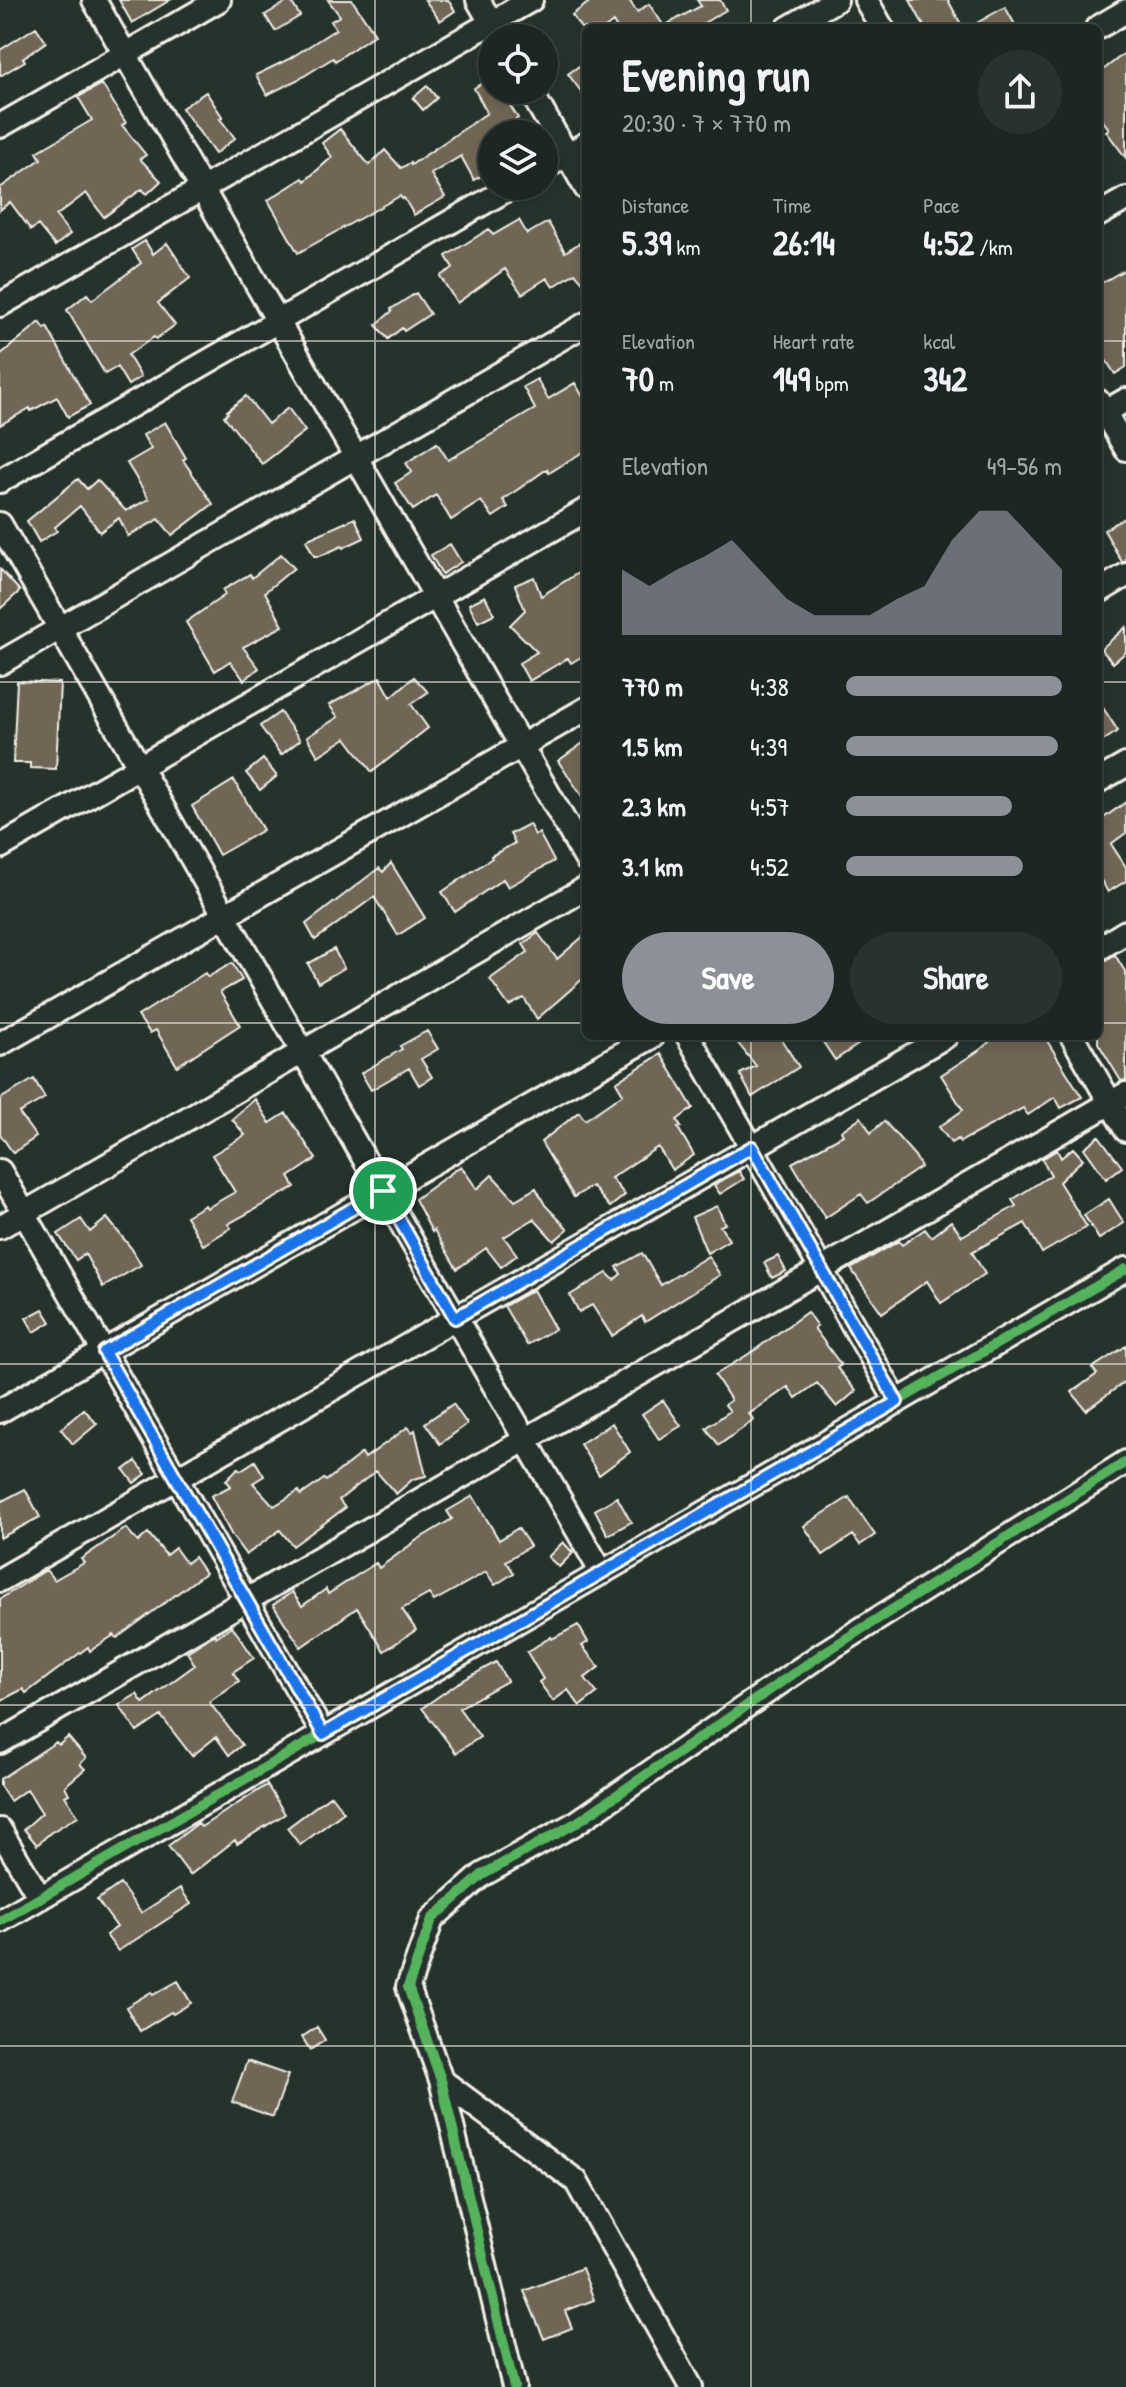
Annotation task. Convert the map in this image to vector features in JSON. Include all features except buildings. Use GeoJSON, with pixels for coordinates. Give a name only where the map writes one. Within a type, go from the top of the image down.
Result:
{"type":"FeatureCollection","features":[{"type":"Feature","properties":{"kind":"street"},"geometry":{"type":"LineString","coordinates":[[94,0],[582,852]]}},
{"type":"Feature","properties":{"kind":"street"},"geometry":{"type":"LineString","coordinates":[[0,126],[219,0]]}},
{"type":"Feature","properties":{"kind":"street"},"geometry":{"type":"LineString","coordinates":[[478,0],[492,24]]}},
{"type":"Feature","properties":{"kind":"street"},"geometry":{"type":"LineString","coordinates":[[502,24],[531,0]]}},
{"type":"Feature","properties":{"kind":"street"},"geometry":{"type":"LineString","coordinates":[[795,24],[836,0]]}},
{"type":"Feature","properties":{"kind":"street"},"geometry":{"type":"LineString","coordinates":[[866,0],[880,24]]}},
{"type":"Feature","properties":{"kind":"street"},"geometry":{"type":"LineString","coordinates":[[1102,25],[1126,11]]}},
{"type":"Feature","properties":{"kind":"street"},"geometry":{"type":"LineString","coordinates":[[0,305],[202,189],[478,39]]}},
{"type":"Feature","properties":{"kind":"street"},"geometry":{"type":"LineString","coordinates":[[541,104],[576,149],[582,172]]}},
{"type":"Feature","properties":{"kind":"street"},"geometry":{"type":"LineString","coordinates":[[558,160],[576,149]]}},
{"type":"Feature","properties":{"kind":"street"},"geometry":{"type":"LineString","coordinates":[[1102,213],[1126,199]]}},
{"type":"Feature","properties":{"kind":"street"},"geometry":{"type":"LineString","coordinates":[[0,481],[489,200]]}},
{"type":"Feature","properties":{"kind":"street"},"geometry":{"type":"LineString","coordinates":[[0,663],[582,326]]}},
{"type":"Feature","properties":{"kind":"street"},"geometry":{"type":"LineString","coordinates":[[1102,408],[1126,400]]}},
{"type":"Feature","properties":{"kind":"street"},"geometry":{"type":"LineString","coordinates":[[1102,412],[1126,449]]}},
{"type":"Feature","properties":{"kind":"street"},"geometry":{"type":"LineString","coordinates":[[0,847],[582,512]]}},
{"type":"Feature","properties":{"kind":"street"},"geometry":{"type":"LineString","coordinates":[[0,524],[602,1573]]}},
{"type":"Feature","properties":{"kind":"street"},"geometry":{"type":"LineString","coordinates":[[1102,590],[1126,575]]}},
{"type":"Feature","properties":{"kind":"street"},"geometry":{"type":"LineString","coordinates":[[0,1044],[582,711]]}},
{"type":"Feature","properties":{"kind":"street"},"geometry":{"type":"LineString","coordinates":[[1102,779],[1126,765]]}},
{"type":"Feature","properties":{"kind":"street"},"geometry":{"type":"LineString","coordinates":[[0,1227],[582,890]]}},
{"type":"Feature","properties":{"kind":"street"},"geometry":{"type":"LineString","coordinates":[[1102,947],[1126,932]]}},
{"type":"Feature","properties":{"kind":"street"},"geometry":{"type":"LineString","coordinates":[[0,1411],[646,1040]]}},
{"type":"Feature","properties":{"kind":"street"},"geometry":{"type":"LineString","coordinates":[[690,1040],[897,1402]]}},
{"type":"Feature","properties":{"kind":"street"},"geometry":{"type":"LineString","coordinates":[[0,1580],[939,1040]]}},
{"type":"Feature","properties":{"kind":"street"},"geometry":{"type":"LineString","coordinates":[[1075,1040],[1118,1099],[1126,1130]]}},
{"type":"Feature","properties":{"kind":"street"},"geometry":{"type":"LineString","coordinates":[[0,1742],[1118,1099]]}},
{"type":"Feature","properties":{"kind":"street"},"geometry":{"type":"LineString","coordinates":[[0,1171],[323,1734]]}},
{"type":"Feature","properties":{"kind":"street"},"geometry":{"type":"LineString","coordinates":[[0,1921],[1126,1269]]}},
{"type":"Feature","properties":{"kind":"street"},"geometry":{"type":"LineString","coordinates":[[514,2387],[441,2080],[408,1987],[432,1919],[482,1875],[576,1823],[822,1654],[1126,1462]]}},
{"type":"Feature","properties":{"kind":"street"},"geometry":{"type":"LineString","coordinates":[[0,1830],[40,1898]]}},
{"type":"Feature","properties":{"kind":"street"},"geometry":{"type":"LineString","coordinates":[[441,2080],[576,2181],[691,2387]]}},
{"type":"Feature","properties":{"kind":"cycle path"},"geometry":{"type":"LineString","coordinates":[[0,1921],[1126,1269]]}},
{"type":"Feature","properties":{"kind":"cycle path"},"geometry":{"type":"LineString","coordinates":[[514,2387],[441,2080],[408,1987],[432,1919],[482,1875],[576,1823],[822,1654],[1126,1462]]}},
{"type":"Feature","properties":{"kind":"route"},"geometry":{"type":"LineString","coordinates":[[752,1147],[897,1402],[323,1734],[104,1352],[383,1191],[455,1318],[752,1147]]}}]}
